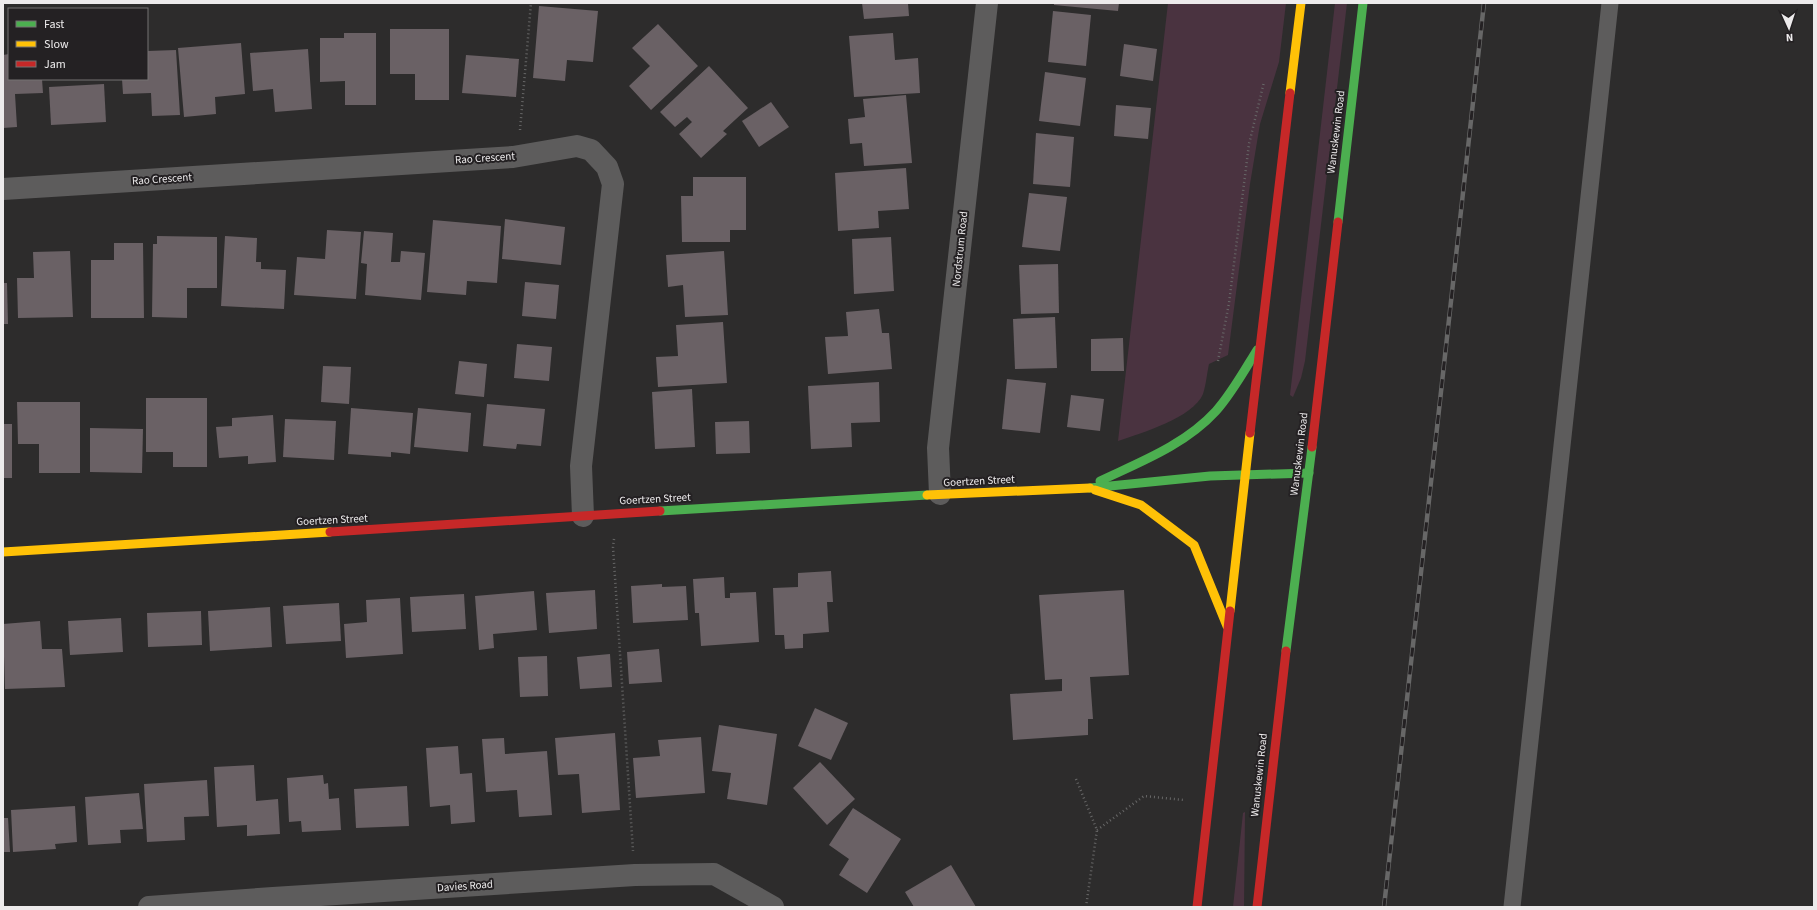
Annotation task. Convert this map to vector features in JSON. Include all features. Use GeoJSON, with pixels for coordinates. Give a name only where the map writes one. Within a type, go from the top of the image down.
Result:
{"type":"FeatureCollection","features":[{"type":"Feature","properties":{"kind":"main road"},"geometry":{"type":"LineString","coordinates":[[1197,907],[1245,475],[1301,3]]}},
{"type":"Feature","properties":{"kind":"main road","name":"Wanuskewin Road"},"geometry":{"type":"LineString","coordinates":[[1257,907],[1274,749],[1309,473],[1363,3]]}},
{"type":"Feature","properties":{"kind":"main road"},"geometry":{"type":"LineString","coordinates":[[1086,488],[1143,461],[1190,434],[1210,417],[1228,396],[1260,345]]}},
{"type":"Feature","properties":{"kind":"main road","name":"Goertzen Street"},"geometry":{"type":"LineString","coordinates":[[3,552],[940,494],[1086,488],[1210,476],[1309,473]]}},
{"type":"Feature","properties":{"kind":"main road"},"geometry":{"type":"LineString","coordinates":[[1086,488],[1141,505],[1194,545],[1228,627]]}},
{"type":"Feature","properties":{"kind":"street","name":"Nordstrum Road"},"geometry":{"type":"LineString","coordinates":[[940,494],[938,448],[987,3]]}},
{"type":"Feature","properties":{"kind":"street","name":"Rao Crescent"},"geometry":{"type":"LineString","coordinates":[[3,189],[513,157],[577,146],[591,150],[607,167],[613,184],[581,466],[584,516]]}},
{"type":"Feature","properties":{"kind":"street","name":"Davies Road"},"geometry":{"type":"LineString","coordinates":[[149,907],[274,902],[635,875],[714,874],[773,907]]}},
{"type":"Feature","properties":{"kind":"lane"},"geometry":{"type":"LineString","coordinates":[[1512,907],[1610,3]]}},
{"type":"Feature","properties":{"kind":"path"},"geometry":{"type":"LineString","coordinates":[[520,128],[531,3]]}},
{"type":"Feature","properties":{"kind":"path"},"geometry":{"type":"LineString","coordinates":[[616,514],[613,548],[633,847]]}},
{"type":"Feature","properties":{"kind":"path"},"geometry":{"type":"LineString","coordinates":[[1076,779],[1097,830],[1086,907]]}},
{"type":"Feature","properties":{"kind":"path"},"geometry":{"type":"LineString","coordinates":[[1097,830],[1144,796],[1187,800]]}},
{"type":"Feature","properties":{"kind":"shaded area"},"geometry":{"type":"Polygon","coordinates":[[[1168,3],[1286,3],[1279,62],[1260,124],[1250,184],[1228,355],[1209,364],[1203,394],[1197,403],[1189,410],[1165,424],[1118,441],[1168,3]]]}},
{"type":"Feature","properties":{"kind":"shaded area"},"geometry":{"type":"Polygon","coordinates":[[[1335,3],[1347,3],[1305,361],[1301,378],[1293,397],[1290,395],[1335,3]]]}},
{"type":"Feature","properties":{"kind":"shaded area"},"geometry":{"type":"Polygon","coordinates":[[[1245,812],[1244,907],[1233,907],[1243,813],[1245,812]]]}},
{"type":"Feature","properties":{"kind":"building"},"geometry":{"type":"Polygon","coordinates":[[[862,3],[908,3],[909,16],[864,19],[862,3]]]}},
{"type":"Feature","properties":{"kind":"building"},"geometry":{"type":"Polygon","coordinates":[[[1054,3],[1119,3],[1118,11],[1054,5],[1054,3]]]}},
{"type":"Feature","properties":{"kind":"building"},"geometry":{"type":"Polygon","coordinates":[[[539,6],[598,11],[593,62],[567,60],[565,81],[533,78],[539,6]]]}},
{"type":"Feature","properties":{"kind":"building"},"geometry":{"type":"Polygon","coordinates":[[[1053,11],[1091,15],[1086,66],[1048,62],[1053,11]]]}},
{"type":"Feature","properties":{"kind":"building"},"geometry":{"type":"Polygon","coordinates":[[[658,24],[698,66],[651,110],[629,86],[650,66],[632,48],[658,24]]]}},
{"type":"Feature","properties":{"kind":"building"},"geometry":{"type":"Polygon","coordinates":[[[390,29],[449,29],[449,100],[415,100],[415,74],[390,74],[390,29]]]}},
{"type":"Feature","properties":{"kind":"building"},"geometry":{"type":"Polygon","coordinates":[[[344,33],[376,33],[376,105],[345,105],[345,81],[320,82],[320,38],[344,38],[344,33]]]}},
{"type":"Feature","properties":{"kind":"building"},"geometry":{"type":"Polygon","coordinates":[[[893,33],[895,60],[918,58],[920,93],[854,97],[849,36],[893,33]]]}},
{"type":"Feature","properties":{"kind":"building"},"geometry":{"type":"Polygon","coordinates":[[[241,43],[245,94],[215,97],[216,114],[184,117],[178,48],[241,43]]]}},
{"type":"Feature","properties":{"kind":"building"},"geometry":{"type":"Polygon","coordinates":[[[1124,44],[1157,49],[1153,81],[1120,76],[1124,44]]]}},
{"type":"Feature","properties":{"kind":"building"},"geometry":{"type":"Polygon","coordinates":[[[308,49],[312,109],[275,112],[273,89],[253,91],[250,53],[308,49]]]}},
{"type":"Feature","properties":{"kind":"building"},"geometry":{"type":"Polygon","coordinates":[[[176,50],[180,115],[152,116],[151,93],[123,94],[122,80],[148,80],[148,51],[176,50]]]}},
{"type":"Feature","properties":{"kind":"building"},"geometry":{"type":"Polygon","coordinates":[[[8,54],[8,80],[42,80],[43,93],[15,94],[17,127],[3,128],[3,55],[8,54]]]}},
{"type":"Feature","properties":{"kind":"building"},"geometry":{"type":"Polygon","coordinates":[[[466,55],[519,59],[516,97],[462,93],[466,55]]]}},
{"type":"Feature","properties":{"kind":"building"},"geometry":{"type":"Polygon","coordinates":[[[709,66],[748,108],[723,131],[727,134],[701,158],[679,134],[692,122],[687,117],[675,127],[660,112],[709,66]]]}},
{"type":"Feature","properties":{"kind":"building"},"geometry":{"type":"Polygon","coordinates":[[[1045,72],[1086,78],[1080,126],[1039,121],[1045,72]]]}},
{"type":"Feature","properties":{"kind":"building"},"geometry":{"type":"Polygon","coordinates":[[[104,84],[106,122],[51,125],[49,87],[104,84]]]}},
{"type":"Feature","properties":{"kind":"building"},"geometry":{"type":"Polygon","coordinates":[[[906,95],[912,163],[864,166],[862,143],[850,144],[848,119],[865,117],[863,99],[906,95]]]}},
{"type":"Feature","properties":{"kind":"building"},"geometry":{"type":"Polygon","coordinates":[[[771,102],[789,127],[759,147],[742,121],[771,102]]]}},
{"type":"Feature","properties":{"kind":"building"},"geometry":{"type":"Polygon","coordinates":[[[1116,105],[1151,108],[1148,139],[1114,136],[1116,105]]]}},
{"type":"Feature","properties":{"kind":"building"},"geometry":{"type":"Polygon","coordinates":[[[1036,133],[1074,137],[1070,187],[1033,184],[1036,133]]]}},
{"type":"Feature","properties":{"kind":"building"},"geometry":{"type":"Polygon","coordinates":[[[906,168],[909,209],[878,211],[879,228],[838,231],[835,173],[906,168]]]}},
{"type":"Feature","properties":{"kind":"building"},"geometry":{"type":"Polygon","coordinates":[[[693,177],[746,177],[746,230],[730,230],[730,242],[682,242],[681,196],[693,196],[693,177]]]}},
{"type":"Feature","properties":{"kind":"building"},"geometry":{"type":"Polygon","coordinates":[[[1029,193],[1067,197],[1060,251],[1022,247],[1029,193]]]}},
{"type":"Feature","properties":{"kind":"building"},"geometry":{"type":"Polygon","coordinates":[[[505,219],[565,227],[561,265],[502,259],[505,219]]]}},
{"type":"Feature","properties":{"kind":"building"},"geometry":{"type":"Polygon","coordinates":[[[433,220],[501,226],[497,283],[467,281],[466,295],[427,292],[433,220]]]}},
{"type":"Feature","properties":{"kind":"building"},"geometry":{"type":"Polygon","coordinates":[[[327,230],[361,232],[356,299],[294,295],[297,257],[325,259],[327,230]]]}},
{"type":"Feature","properties":{"kind":"building"},"geometry":{"type":"Polygon","coordinates":[[[364,231],[393,233],[391,262],[400,262],[401,251],[425,253],[421,300],[365,295],[367,264],[361,263],[364,231]]]}},
{"type":"Feature","properties":{"kind":"building"},"geometry":{"type":"Polygon","coordinates":[[[157,236],[217,237],[217,288],[187,288],[187,318],[152,317],[153,244],[157,244],[157,236]]]}},
{"type":"Feature","properties":{"kind":"building"},"geometry":{"type":"Polygon","coordinates":[[[225,236],[257,238],[256,262],[261,262],[261,269],[286,270],[284,309],[221,306],[225,236]]]}},
{"type":"Feature","properties":{"kind":"building"},"geometry":{"type":"Polygon","coordinates":[[[891,237],[894,291],[854,294],[852,239],[891,237]]]}},
{"type":"Feature","properties":{"kind":"building"},"geometry":{"type":"Polygon","coordinates":[[[114,243],[143,243],[144,318],[91,318],[91,260],[114,260],[114,243]]]}},
{"type":"Feature","properties":{"kind":"building"},"geometry":{"type":"Polygon","coordinates":[[[70,251],[73,317],[18,318],[17,278],[34,278],[33,252],[70,251]]]}},
{"type":"Feature","properties":{"kind":"building"},"geometry":{"type":"Polygon","coordinates":[[[724,251],[728,315],[685,317],[683,285],[668,287],[666,255],[724,251]]]}},
{"type":"Feature","properties":{"kind":"building"},"geometry":{"type":"Polygon","coordinates":[[[1058,264],[1059,313],[1021,314],[1019,265],[1058,264]]]}},
{"type":"Feature","properties":{"kind":"building"},"geometry":{"type":"Polygon","coordinates":[[[525,282],[559,285],[556,319],[522,316],[525,282]]]}},
{"type":"Feature","properties":{"kind":"building"},"geometry":{"type":"Polygon","coordinates":[[[3,283],[7,283],[8,324],[3,324],[3,283]]]}},
{"type":"Feature","properties":{"kind":"building"},"geometry":{"type":"Polygon","coordinates":[[[879,309],[882,333],[889,333],[892,369],[828,374],[825,337],[848,336],[846,312],[879,309]]]}},
{"type":"Feature","properties":{"kind":"building"},"geometry":{"type":"Polygon","coordinates":[[[1055,317],[1057,368],[1015,369],[1013,319],[1055,317]]]}},
{"type":"Feature","properties":{"kind":"building"},"geometry":{"type":"Polygon","coordinates":[[[723,322],[727,383],[658,387],[656,357],[678,356],[676,325],[723,322]]]}},
{"type":"Feature","properties":{"kind":"building"},"geometry":{"type":"Polygon","coordinates":[[[1123,338],[1124,371],[1091,371],[1091,339],[1123,338]]]}},
{"type":"Feature","properties":{"kind":"building"},"geometry":{"type":"Polygon","coordinates":[[[517,344],[552,347],[549,381],[514,378],[517,344]]]}},
{"type":"Feature","properties":{"kind":"building"},"geometry":{"type":"Polygon","coordinates":[[[459,361],[487,364],[484,397],[455,394],[459,361]]]}},
{"type":"Feature","properties":{"kind":"building"},"geometry":{"type":"Polygon","coordinates":[[[323,366],[351,367],[349,404],[321,402],[323,366]]]}},
{"type":"Feature","properties":{"kind":"building"},"geometry":{"type":"Polygon","coordinates":[[[1007,379],[1046,383],[1040,433],[1002,429],[1007,379]]]}},
{"type":"Feature","properties":{"kind":"building"},"geometry":{"type":"Polygon","coordinates":[[[879,382],[880,422],[851,423],[852,447],[811,449],[808,386],[879,382]]]}},
{"type":"Feature","properties":{"kind":"building"},"geometry":{"type":"Polygon","coordinates":[[[692,389],[695,447],[655,449],[652,392],[692,389]]]}},
{"type":"Feature","properties":{"kind":"building"},"geometry":{"type":"Polygon","coordinates":[[[1071,395],[1104,399],[1100,431],[1067,427],[1071,395]]]}},
{"type":"Feature","properties":{"kind":"building"},"geometry":{"type":"Polygon","coordinates":[[[146,398],[207,398],[207,467],[173,467],[173,452],[146,452],[146,398]]]}},
{"type":"Feature","properties":{"kind":"building"},"geometry":{"type":"Polygon","coordinates":[[[17,402],[80,402],[80,473],[39,473],[39,444],[18,444],[17,402]]]}},
{"type":"Feature","properties":{"kind":"building"},"geometry":{"type":"Polygon","coordinates":[[[487,404],[545,409],[541,446],[517,444],[516,449],[483,446],[487,404]]]}},
{"type":"Feature","properties":{"kind":"building"},"geometry":{"type":"Polygon","coordinates":[[[351,408],[413,413],[410,454],[391,452],[391,457],[348,454],[351,408]]]}},
{"type":"Feature","properties":{"kind":"building"},"geometry":{"type":"Polygon","coordinates":[[[418,408],[471,413],[468,452],[414,447],[418,408]]]}},
{"type":"Feature","properties":{"kind":"building"},"geometry":{"type":"Polygon","coordinates":[[[273,415],[276,462],[248,464],[248,456],[219,458],[216,427],[232,426],[232,418],[273,415]]]}},
{"type":"Feature","properties":{"kind":"building"},"geometry":{"type":"Polygon","coordinates":[[[285,419],[336,421],[334,460],[283,457],[285,419]]]}},
{"type":"Feature","properties":{"kind":"building"},"geometry":{"type":"Polygon","coordinates":[[[749,421],[750,453],[716,454],[715,422],[749,421]]]}},
{"type":"Feature","properties":{"kind":"building"},"geometry":{"type":"Polygon","coordinates":[[[3,424],[12,424],[12,478],[3,478],[3,424]]]}},
{"type":"Feature","properties":{"kind":"building"},"geometry":{"type":"Polygon","coordinates":[[[90,428],[143,429],[142,473],[90,472],[90,428]]]}},
{"type":"Feature","properties":{"kind":"building"},"geometry":{"type":"Polygon","coordinates":[[[831,571],[833,602],[827,602],[829,632],[803,634],[803,648],[785,649],[784,635],[775,635],[773,588],[798,587],[798,573],[831,571]]]}},
{"type":"Feature","properties":{"kind":"building"},"geometry":{"type":"Polygon","coordinates":[[[724,577],[725,598],[730,598],[730,593],[756,592],[759,642],[701,646],[699,613],[695,613],[693,579],[724,577]]]}},
{"type":"Feature","properties":{"kind":"building"},"geometry":{"type":"Polygon","coordinates":[[[662,584],[662,587],[686,586],[688,620],[633,623],[631,586],[662,584]]]}},
{"type":"Feature","properties":{"kind":"building"},"geometry":{"type":"Polygon","coordinates":[[[595,590],[597,629],[549,633],[546,593],[595,590]]]}},
{"type":"Feature","properties":{"kind":"building"},"geometry":{"type":"Polygon","coordinates":[[[1124,590],[1129,675],[1090,677],[1093,719],[1088,719],[1088,735],[1013,740],[1010,694],[1062,691],[1062,679],[1045,680],[1039,595],[1124,590]]]}},
{"type":"Feature","properties":{"kind":"building"},"geometry":{"type":"Polygon","coordinates":[[[534,591],[537,630],[493,634],[494,648],[479,650],[475,596],[534,591]]]}},
{"type":"Feature","properties":{"kind":"building"},"geometry":{"type":"Polygon","coordinates":[[[464,594],[466,629],[412,632],[410,597],[464,594]]]}},
{"type":"Feature","properties":{"kind":"building"},"geometry":{"type":"Polygon","coordinates":[[[400,598],[403,654],[346,658],[344,624],[367,622],[366,600],[400,598]]]}},
{"type":"Feature","properties":{"kind":"building"},"geometry":{"type":"Polygon","coordinates":[[[339,603],[341,641],[286,644],[283,606],[339,603]]]}},
{"type":"Feature","properties":{"kind":"building"},"geometry":{"type":"Polygon","coordinates":[[[270,607],[272,647],[210,651],[208,611],[270,607]]]}},
{"type":"Feature","properties":{"kind":"building"},"geometry":{"type":"Polygon","coordinates":[[[201,611],[202,645],[148,647],[147,613],[201,611]]]}},
{"type":"Feature","properties":{"kind":"building"},"geometry":{"type":"Polygon","coordinates":[[[121,618],[123,652],[70,655],[68,621],[121,618]]]}},
{"type":"Feature","properties":{"kind":"building"},"geometry":{"type":"Polygon","coordinates":[[[40,621],[42,649],[62,649],[65,687],[5,689],[3,624],[40,621]]]}},
{"type":"Feature","properties":{"kind":"building"},"geometry":{"type":"Polygon","coordinates":[[[659,649],[662,682],[629,684],[627,652],[659,649]]]}},
{"type":"Feature","properties":{"kind":"building"},"geometry":{"type":"Polygon","coordinates":[[[610,654],[612,687],[580,689],[577,657],[610,654]]]}},
{"type":"Feature","properties":{"kind":"building"},"geometry":{"type":"Polygon","coordinates":[[[547,656],[548,696],[520,697],[518,657],[547,656]]]}},
{"type":"Feature","properties":{"kind":"building"},"geometry":{"type":"Polygon","coordinates":[[[815,708],[848,723],[831,760],[798,746],[815,708]]]}},
{"type":"Feature","properties":{"kind":"building"},"geometry":{"type":"Polygon","coordinates":[[[719,725],[777,734],[767,805],[727,799],[731,773],[712,771],[719,725]]]}},
{"type":"Feature","properties":{"kind":"building"},"geometry":{"type":"Polygon","coordinates":[[[615,733],[620,810],[582,813],[579,774],[558,775],[555,738],[615,733]]]}},
{"type":"Feature","properties":{"kind":"building"},"geometry":{"type":"Polygon","coordinates":[[[701,737],[705,793],[636,798],[633,758],[660,756],[658,740],[701,737]]]}},
{"type":"Feature","properties":{"kind":"building"},"geometry":{"type":"Polygon","coordinates":[[[504,738],[505,754],[547,751],[552,815],[519,817],[517,790],[486,792],[482,739],[504,738]]]}},
{"type":"Feature","properties":{"kind":"building"},"geometry":{"type":"Polygon","coordinates":[[[458,746],[460,774],[472,773],[475,822],[451,824],[450,805],[430,807],[426,748],[458,746]]]}},
{"type":"Feature","properties":{"kind":"building"},"geometry":{"type":"Polygon","coordinates":[[[820,762],[855,799],[827,825],[793,788],[820,762]]]}},
{"type":"Feature","properties":{"kind":"building"},"geometry":{"type":"Polygon","coordinates":[[[254,765],[256,801],[278,799],[280,834],[247,836],[247,825],[217,827],[214,767],[254,765]]]}},
{"type":"Feature","properties":{"kind":"building"},"geometry":{"type":"Polygon","coordinates":[[[323,775],[324,784],[328,783],[329,799],[339,798],[341,830],[302,832],[301,821],[289,822],[287,778],[323,775]]]}},
{"type":"Feature","properties":{"kind":"building"},"geometry":{"type":"Polygon","coordinates":[[[207,780],[209,816],[184,817],[185,840],[147,842],[144,784],[207,780]]]}},
{"type":"Feature","properties":{"kind":"building"},"geometry":{"type":"Polygon","coordinates":[[[407,786],[409,826],[356,828],[354,789],[407,786]]]}},
{"type":"Feature","properties":{"kind":"building"},"geometry":{"type":"Polygon","coordinates":[[[139,793],[143,829],[120,830],[121,843],[88,845],[85,797],[139,793]]]}},
{"type":"Feature","properties":{"kind":"building"},"geometry":{"type":"Polygon","coordinates":[[[75,806],[77,842],[55,844],[56,849],[13,852],[11,810],[75,806]]]}},
{"type":"Feature","properties":{"kind":"building"},"geometry":{"type":"Polygon","coordinates":[[[853,808],[901,839],[867,893],[839,875],[849,859],[829,845],[853,808]]]}},
{"type":"Feature","properties":{"kind":"building"},"geometry":{"type":"Polygon","coordinates":[[[3,818],[8,818],[10,852],[3,852],[3,818]]]}},
{"type":"Feature","properties":{"kind":"building"},"geometry":{"type":"Polygon","coordinates":[[[951,865],[976,907],[914,907],[905,892],[951,865]]]}},
{"type":"Feature","properties":{"kind":"railway"},"geometry":{"type":"LineString","coordinates":[[1384,907],[1484,3]]}},
{"type":"Feature","properties":{"kind":"traffic: fast"},"geometry":{"type":"LineString","coordinates":[[1338,222],[1363,3]]}},
{"type":"Feature","properties":{"kind":"traffic: fast"},"geometry":{"type":"LineString","coordinates":[[1100,481],[1161,452],[1190,434],[1204,423],[1216,411],[1238,382],[1257,350]]}},
{"type":"Feature","properties":{"kind":"traffic: fast"},"geometry":{"type":"LineString","coordinates":[[1286,651],[1312,447]]}},
{"type":"Feature","properties":{"kind":"traffic: fast"},"geometry":{"type":"LineString","coordinates":[[1090,488],[1210,476],[1309,473]]}},
{"type":"Feature","properties":{"kind":"traffic: fast"},"geometry":{"type":"LineString","coordinates":[[660,511],[927,495]]}},
{"type":"Feature","properties":{"kind":"traffic: slow"},"geometry":{"type":"LineString","coordinates":[[1290,93],[1301,3]]}},
{"type":"Feature","properties":{"kind":"traffic: slow"},"geometry":{"type":"LineString","coordinates":[[1230,611],[1250,433]]}},
{"type":"Feature","properties":{"kind":"traffic: slow"},"geometry":{"type":"LineString","coordinates":[[927,495],[1090,488]]}},
{"type":"Feature","properties":{"kind":"traffic: slow"},"geometry":{"type":"LineString","coordinates":[[1095,490],[1141,505],[1194,545],[1227,626]]}},
{"type":"Feature","properties":{"kind":"traffic: slow"},"geometry":{"type":"LineString","coordinates":[[3,552],[330,532]]}},
{"type":"Feature","properties":{"kind":"traffic: jam"},"geometry":{"type":"LineString","coordinates":[[1250,433],[1290,93]]}},
{"type":"Feature","properties":{"kind":"traffic: jam"},"geometry":{"type":"LineString","coordinates":[[1312,447],[1338,222]]}},
{"type":"Feature","properties":{"kind":"traffic: jam"},"geometry":{"type":"LineString","coordinates":[[330,532],[660,511]]}},
{"type":"Feature","properties":{"kind":"traffic: jam"},"geometry":{"type":"LineString","coordinates":[[1197,907],[1230,611]]}},
{"type":"Feature","properties":{"kind":"traffic: jam"},"geometry":{"type":"LineString","coordinates":[[1257,907],[1286,651]]}}]}
